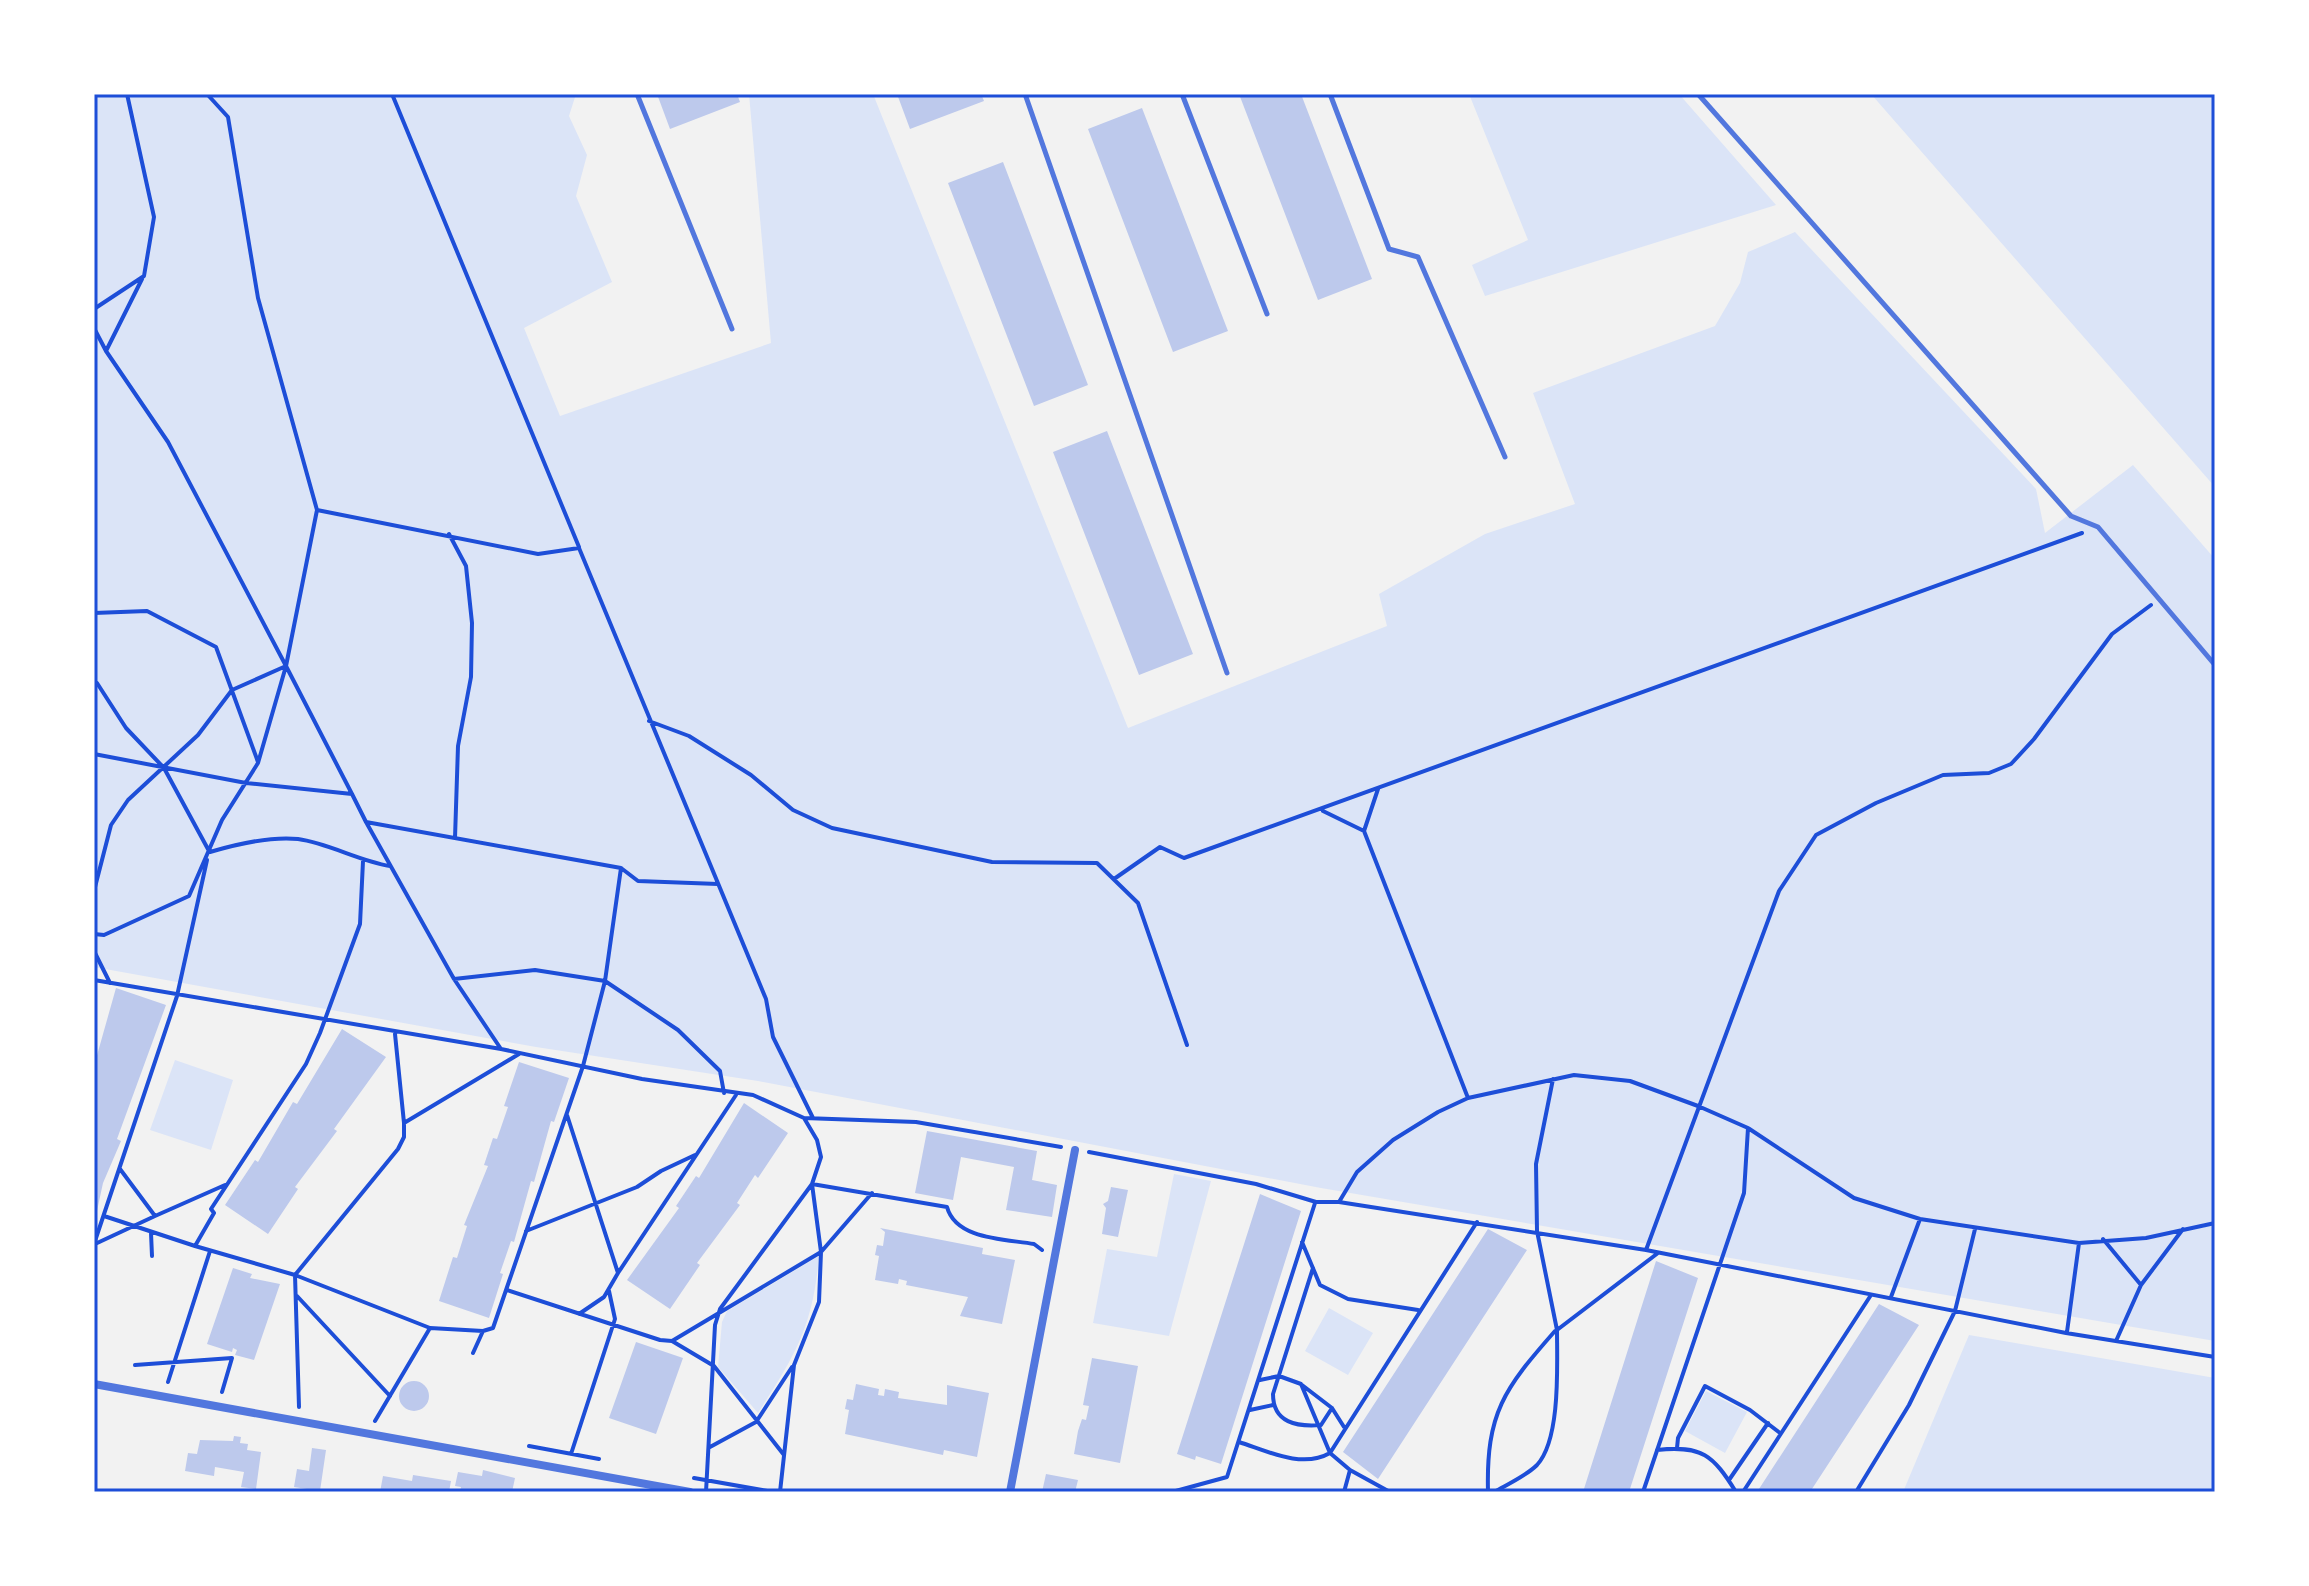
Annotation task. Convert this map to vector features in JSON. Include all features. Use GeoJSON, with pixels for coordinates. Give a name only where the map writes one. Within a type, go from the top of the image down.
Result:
{"type":"FeatureCollection","features":[{"type":"Feature","properties":{"kind":"street"},"geometry":{"type":"LineString","coordinates":[[1010,1492],[1075,1150]]}},
{"type":"Feature","properties":{"kind":"street"},"geometry":{"type":"LineString","coordinates":[[94,1384],[690,1492]]}},
{"type":"Feature","properties":{"kind":"lane"},"geometry":{"type":"LineString","coordinates":[[637,94],[732,329]]}},
{"type":"Feature","properties":{"kind":"lane"},"geometry":{"type":"LineString","coordinates":[[1025,94],[1227,673]]}},
{"type":"Feature","properties":{"kind":"lane"},"geometry":{"type":"LineString","coordinates":[[1182,94],[1267,314]]}},
{"type":"Feature","properties":{"kind":"lane"},"geometry":{"type":"LineString","coordinates":[[1330,94],[1389,249],[1418,257],[1505,457]]}},
{"type":"Feature","properties":{"kind":"lane"},"geometry":{"type":"LineString","coordinates":[[1698,94],[2071,516],[2098,527],[2215,665]]}},
{"type":"Feature","properties":{"kind":"path"},"geometry":{"type":"LineString","coordinates":[[106,351],[144,276],[154,217],[127,94]]}},
{"type":"Feature","properties":{"kind":"path"},"geometry":{"type":"LineString","coordinates":[[94,934],[104,935],[189,896],[222,820],[258,763],[286,666],[317,510],[258,298],[228,117],[207,94]]}},
{"type":"Feature","properties":{"kind":"path"},"geometry":{"type":"LineString","coordinates":[[392,94],[766,999],[773,1037],[813,1118]]}},
{"type":"Feature","properties":{"kind":"path"},"geometry":{"type":"LineString","coordinates":[[94,309],[144,276]]}},
{"type":"Feature","properties":{"kind":"path"},"geometry":{"type":"LineString","coordinates":[[94,328],[106,351],[168,442],[390,866],[454,979],[501,1049]]}},
{"type":"Feature","properties":{"kind":"path"},"geometry":{"type":"LineString","coordinates":[[317,510],[538,554],[579,548]]}},
{"type":"Feature","properties":{"kind":"path"},"geometry":{"type":"LineString","coordinates":[[1114,879],[1160,847],[1184,858],[1323,811],[2098,527]]}},
{"type":"Feature","properties":{"kind":"path"},"geometry":{"type":"LineString","coordinates":[[449,534],[466,566],[472,623],[471,677],[458,746],[455,838]]}},
{"type":"Feature","properties":{"kind":"path"},"geometry":{"type":"LineString","coordinates":[[1646,1250],[1779,891],[1816,835],[1876,803],[1943,775],[1989,773],[2011,764],[2112,634],[2159,599]]}},
{"type":"Feature","properties":{"kind":"path"},"geometry":{"type":"LineString","coordinates":[[94,613],[147,611],[216,647],[258,763]]}},
{"type":"Feature","properties":{"kind":"path"},"geometry":{"type":"LineString","coordinates":[[94,891],[111,825],[128,800],[198,735],[232,690],[286,666]]}},
{"type":"Feature","properties":{"kind":"path"},"geometry":{"type":"LineString","coordinates":[[94,684],[97,683],[126,728],[164,768],[209,852],[177,996],[94,1244]]}},
{"type":"Feature","properties":{"kind":"path"},"geometry":{"type":"LineString","coordinates":[[649,721],[689,736],[751,775],[793,810],[832,828],[992,862],[1097,863],[1138,903],[1187,1045]]}},
{"type":"Feature","properties":{"kind":"path"},"geometry":{"type":"LineString","coordinates":[[94,754],[246,783],[352,794]]}},
{"type":"Feature","properties":{"kind":"path"},"geometry":{"type":"LineString","coordinates":[[1378,789],[1364,831],[1468,1098]]}},
{"type":"Feature","properties":{"kind":"path"},"geometry":{"type":"LineString","coordinates":[[1323,811],[1364,831]]}},
{"type":"Feature","properties":{"kind":"path"},"geometry":{"type":"LineString","coordinates":[[366,822],[621,868],[638,881],[718,884]]}},
{"type":"Feature","properties":{"kind":"path"},"geometry":{"type":"LineString","coordinates":[[209,852],[241,842],[298,839],[363,861],[390,866]]}},
{"type":"Feature","properties":{"kind":"path"},"geometry":{"type":"LineString","coordinates":[[195,1246],[214,1213],[211,1209],[306,1064],[360,924],[363,861]]}},
{"type":"Feature","properties":{"kind":"path"},"geometry":{"type":"LineString","coordinates":[[104,1216],[131,1227],[295,1275],[430,1328],[483,1331],[493,1328],[583,1066],[605,981],[621,868]]}},
{"type":"Feature","properties":{"kind":"path"},"geometry":{"type":"LineString","coordinates":[[94,951],[110,983]]}},
{"type":"Feature","properties":{"kind":"path"},"geometry":{"type":"LineString","coordinates":[[454,979],[535,970],[605,981],[678,1030],[720,1071],[724,1093]]}},
{"type":"Feature","properties":{"kind":"path"},"geometry":{"type":"LineString","coordinates":[[94,980],[501,1049],[724,1093],[766,1098],[804,1118],[916,1122],[1256,1184],[1316,1202],[1339,1202],[1537,1231],[2066,1333],[2215,1357]]}},
{"type":"Feature","properties":{"kind":"path"},"geometry":{"type":"LineString","coordinates":[[299,1407],[295,1275],[398,1149],[404,1137],[395,1032]]}},
{"type":"Feature","properties":{"kind":"path"},"geometry":{"type":"LineString","coordinates":[[404,1123],[520,1053]]}},
{"type":"Feature","properties":{"kind":"path"},"geometry":{"type":"LineString","coordinates":[[1339,1202],[1357,1172],[1393,1140],[1438,1112],[1468,1098],[1574,1075],[1630,1081],[1698,1106],[1748,1128],[1854,1198],[1920,1219],[2079,1243],[2146,1238],[2215,1223]]}},
{"type":"Feature","properties":{"kind":"path"},"geometry":{"type":"LineString","coordinates":[[1494,1492],[1534,1467],[1542,1457],[1552,1421],[1557,1330],[1537,1231],[1536,1164],[1553,1078]]}},
{"type":"Feature","properties":{"kind":"path"},"geometry":{"type":"LineString","coordinates":[[579,1314],[595,1305],[608,1290],[736,1094]]}},
{"type":"Feature","properties":{"kind":"path"},"geometry":{"type":"LineString","coordinates":[[566,1113],[618,1273]]}},
{"type":"Feature","properties":{"kind":"path"},"geometry":{"type":"LineString","coordinates":[[706,1492],[718,1315],[812,1184],[821,1157],[817,1140],[804,1118]]}},
{"type":"Feature","properties":{"kind":"path"},"geometry":{"type":"LineString","coordinates":[[1643,1492],[1744,1193],[1748,1128]]}},
{"type":"Feature","properties":{"kind":"path"},"geometry":{"type":"LineString","coordinates":[[526,1231],[595,1205],[696,1155]]}},
{"type":"Feature","properties":{"kind":"path"},"geometry":{"type":"LineString","coordinates":[[120,1169],[155,1216]]}},
{"type":"Feature","properties":{"kind":"path"},"geometry":{"type":"LineString","coordinates":[[812,1184],[947,1207],[950,1218],[966,1231],[1034,1244],[1043,1251],[1043,1258]]}},
{"type":"Feature","properties":{"kind":"path"},"geometry":{"type":"LineString","coordinates":[[710,1447],[759,1419],[794,1365],[819,1302],[821,1252],[812,1184]]}},
{"type":"Feature","properties":{"kind":"path"},"geometry":{"type":"LineString","coordinates":[[94,1244],[228,1185]]}},
{"type":"Feature","properties":{"kind":"path"},"geometry":{"type":"LineString","coordinates":[[672,1341],[821,1252],[872,1193]]}},
{"type":"Feature","properties":{"kind":"path"},"geometry":{"type":"LineString","coordinates":[[1172,1492],[1227,1477],[1316,1202]]}},
{"type":"Feature","properties":{"kind":"path"},"geometry":{"type":"LineString","coordinates":[[1891,1297],[1920,1219]]}},
{"type":"Feature","properties":{"kind":"path"},"geometry":{"type":"LineString","coordinates":[[1239,1442],[1290,1458],[1320,1459],[1330,1453],[1418,1310],[1477,1222]]}},
{"type":"Feature","properties":{"kind":"path"},"geometry":{"type":"LineString","coordinates":[[1856,1492],[1909,1405],[1955,1311],[1975,1229]]}},
{"type":"Feature","properties":{"kind":"path"},"geometry":{"type":"LineString","coordinates":[[2116,1341],[2141,1285],[2184,1229]]}},
{"type":"Feature","properties":{"kind":"path"},"geometry":{"type":"LineString","coordinates":[[151,1233],[149,1247],[152,1256]]}},
{"type":"Feature","properties":{"kind":"path"},"geometry":{"type":"LineString","coordinates":[[2103,1239],[2141,1285]]}},
{"type":"Feature","properties":{"kind":"path"},"geometry":{"type":"LineString","coordinates":[[1302,1242],[1320,1285],[1348,1299],[1418,1310]]}},
{"type":"Feature","properties":{"kind":"path"},"geometry":{"type":"LineString","coordinates":[[2066,1333],[2079,1243]]}},
{"type":"Feature","properties":{"kind":"path"},"geometry":{"type":"LineString","coordinates":[[168,1382],[210,1250]]}},
{"type":"Feature","properties":{"kind":"path"},"geometry":{"type":"LineString","coordinates":[[1488,1492],[1489,1435],[1496,1414],[1519,1373],[1557,1330],[1658,1253]]}},
{"type":"Feature","properties":{"kind":"path"},"geometry":{"type":"LineString","coordinates":[[1313,1268],[1273,1405],[1283,1420],[1300,1427],[1321,1425]]}},
{"type":"Feature","properties":{"kind":"path"},"geometry":{"type":"LineString","coordinates":[[506,1290],[672,1341],[714,1366],[759,1419],[784,1455]]}},
{"type":"Feature","properties":{"kind":"path"},"geometry":{"type":"LineString","coordinates":[[569,1468],[574,1440],[613,1325],[615,1314],[608,1290]]}},
{"type":"Feature","properties":{"kind":"path"},"geometry":{"type":"LineString","coordinates":[[1743,1492],[1871,1295]]}},
{"type":"Feature","properties":{"kind":"path"},"geometry":{"type":"LineString","coordinates":[[297,1296],[390,1396]]}},
{"type":"Feature","properties":{"kind":"path"},"geometry":{"type":"LineString","coordinates":[[375,1421],[430,1328]]}},
{"type":"Feature","properties":{"kind":"path"},"geometry":{"type":"LineString","coordinates":[[473,1353],[483,1331]]}},
{"type":"Feature","properties":{"kind":"path"},"geometry":{"type":"LineString","coordinates":[[135,1365],[232,1358],[222,1392]]}},
{"type":"Feature","properties":{"kind":"path"},"geometry":{"type":"LineString","coordinates":[[780,1492],[794,1365]]}},
{"type":"Feature","properties":{"kind":"path"},"geometry":{"type":"LineString","coordinates":[[1260,1380],[1279,1376],[1301,1384],[1332,1408],[1344,1427]]}},
{"type":"Feature","properties":{"kind":"path"},"geometry":{"type":"LineString","coordinates":[[1301,1384],[1321,1425],[1330,1453],[1350,1470],[1390,1492]]}},
{"type":"Feature","properties":{"kind":"path"},"geometry":{"type":"LineString","coordinates":[[1677,1448],[1678,1438],[1705,1386],[1781,1433]]}},
{"type":"Feature","properties":{"kind":"path"},"geometry":{"type":"LineString","coordinates":[[1250,1410],[1273,1405]]}},
{"type":"Feature","properties":{"kind":"path"},"geometry":{"type":"LineString","coordinates":[[1321,1425],[1332,1408]]}},
{"type":"Feature","properties":{"kind":"path"},"geometry":{"type":"LineString","coordinates":[[1729,1480],[1768,1423]]}},
{"type":"Feature","properties":{"kind":"path"},"geometry":{"type":"LineString","coordinates":[[1657,1450],[1677,1448],[1703,1452],[1736,1492]]}},
{"type":"Feature","properties":{"kind":"path"},"geometry":{"type":"LineString","coordinates":[[1344,1492],[1350,1470]]}},
{"type":"Feature","properties":{"kind":"shaded area"},"geometry":{"type":"Polygon","coordinates":[[[94,94],[576,94],[569,116],[587,155],[576,196],[612,282],[524,328],[560,416],[771,343],[749,94],[873,94],[1128,728],[1387,626],[1379,594],[1485,534],[1575,504],[1533,393],[1715,326],[1740,283],[1748,252],[1795,232],[2036,489],[2045,533],[2133,465],[2215,559],[2215,1341],[1321,1188],[758,1081],[536,1047],[94,967],[94,94]]]}},
{"type":"Feature","properties":{"kind":"shaded area"},"geometry":{"type":"Polygon","coordinates":[[[1469,94],[1679,94],[1776,205],[1485,296],[1472,265],[1528,240],[1469,94]]]}},
{"type":"Feature","properties":{"kind":"shaded area"},"geometry":{"type":"Polygon","coordinates":[[[1871,94],[2215,94],[2215,487],[1871,94]]]}},
{"type":"Feature","properties":{"kind":"shaded area"},"geometry":{"type":"Polygon","coordinates":[[[175,1060],[233,1080],[211,1150],[150,1130],[175,1060]]]}},
{"type":"Feature","properties":{"kind":"shaded area"},"geometry":{"type":"Polygon","coordinates":[[[1174,1174],[1211,1181],[1169,1336],[1093,1323],[1107,1249],[1157,1257],[1174,1174]]]}},
{"type":"Feature","properties":{"kind":"shaded area"},"geometry":{"type":"Polygon","coordinates":[[[819,1256],[807,1321],[783,1373],[758,1413],[718,1367],[722,1322],[727,1311],[819,1256]]]}},
{"type":"Feature","properties":{"kind":"shaded area"},"geometry":{"type":"Polygon","coordinates":[[[1329,1308],[1373,1333],[1348,1375],[1305,1351],[1329,1308]]]}},
{"type":"Feature","properties":{"kind":"shaded area"},"geometry":{"type":"Polygon","coordinates":[[[1969,1335],[2215,1378],[2215,1492],[1903,1492],[1969,1335]]]}},
{"type":"Feature","properties":{"kind":"shaded area"},"geometry":{"type":"Polygon","coordinates":[[[1706,1391],[1747,1412],[1725,1453],[1685,1431],[1706,1391]]]}},
{"type":"Feature","properties":{"kind":"building"},"geometry":{"type":"Polygon","coordinates":[[[657,94],[737,94],[740,102],[670,129],[657,94]]]}},
{"type":"Feature","properties":{"kind":"building"},"geometry":{"type":"Polygon","coordinates":[[[897,94],[981,94],[984,101],[910,129],[897,94]]]}},
{"type":"Feature","properties":{"kind":"building"},"geometry":{"type":"Polygon","coordinates":[[[1239,94],[1301,94],[1372,279],[1318,300],[1239,94]]]}},
{"type":"Feature","properties":{"kind":"building"},"geometry":{"type":"Polygon","coordinates":[[[1142,108],[1228,331],[1173,352],[1088,129],[1142,108]]]}},
{"type":"Feature","properties":{"kind":"building"},"geometry":{"type":"Polygon","coordinates":[[[1003,162],[1088,385],[1034,406],[948,183],[1003,162]]]}},
{"type":"Feature","properties":{"kind":"building"},"geometry":{"type":"Polygon","coordinates":[[[1107,431],[1193,654],[1139,675],[1053,452],[1107,431]]]}},
{"type":"Feature","properties":{"kind":"building"},"geometry":{"type":"Polygon","coordinates":[[[116,988],[166,1005],[117,1139],[121,1141],[103,1183],[95,1220],[94,1066],[116,988]]]}},
{"type":"Feature","properties":{"kind":"building"},"geometry":{"type":"Polygon","coordinates":[[[342,1029],[386,1057],[295,1187],[298,1189],[268,1234],[225,1205],[255,1160],[258,1162],[293,1102],[297,1104],[342,1029]]]}},
{"type":"Feature","properties":{"kind":"building"},"geometry":{"type":"Polygon","coordinates":[[[519,1062],[569,1078],[554,1122],[551,1121],[514,1242],[511,1241],[500,1273],[503,1274],[489,1318],[439,1301],[453,1257],[457,1258],[467,1226],[464,1225],[488,1166],[484,1165],[493,1138],[497,1139],[508,1107],[504,1106],[519,1062]]]}},
{"type":"Feature","properties":{"kind":"building"},"geometry":{"type":"Polygon","coordinates":[[[744,1103],[788,1133],[758,1178],[755,1175],[737,1203],[740,1205],[697,1263],[700,1265],[670,1309],[627,1280],[679,1208],[676,1206],[696,1176],[699,1178],[744,1103]]]}},
{"type":"Feature","properties":{"kind":"building"},"geometry":{"type":"Polygon","coordinates":[[[927,1131],[1037,1151],[1032,1180],[1057,1185],[1052,1217],[1006,1210],[1014,1167],[961,1157],[953,1200],[915,1193],[927,1131]]]}},
{"type":"Feature","properties":{"kind":"building"},"geometry":{"type":"Polygon","coordinates":[[[1111,1187],[1128,1190],[1118,1237],[1102,1234],[1106,1208],[1103,1204],[1108,1201],[1111,1187]]]}},
{"type":"Feature","properties":{"kind":"building"},"geometry":{"type":"Polygon","coordinates":[[[1260,1194],[1301,1211],[1221,1464],[1196,1456],[1195,1460],[1177,1454],[1260,1194]]]}},
{"type":"Feature","properties":{"kind":"building"},"geometry":{"type":"Polygon","coordinates":[[[880,1228],[983,1248],[982,1254],[1015,1260],[1002,1324],[960,1316],[968,1297],[906,1285],[907,1281],[899,1279],[898,1284],[875,1280],[879,1256],[875,1255],[877,1245],[883,1246],[885,1232],[880,1228]]]}},
{"type":"Feature","properties":{"kind":"building"},"geometry":{"type":"Polygon","coordinates":[[[1488,1229],[1527,1250],[1378,1479],[1343,1452],[1488,1229]]]}},
{"type":"Feature","properties":{"kind":"building"},"geometry":{"type":"Polygon","coordinates":[[[1656,1261],[1698,1278],[1629,1492],[1583,1492],[1656,1261]]]}},
{"type":"Feature","properties":{"kind":"building"},"geometry":{"type":"Polygon","coordinates":[[[233,1268],[252,1274],[250,1278],[280,1284],[254,1360],[235,1355],[237,1350],[233,1348],[232,1352],[207,1344],[233,1268]]]}},
{"type":"Feature","properties":{"kind":"building"},"geometry":{"type":"Polygon","coordinates":[[[1879,1304],[1919,1325],[1810,1492],[1757,1492],[1879,1304]]]}},
{"type":"Feature","properties":{"kind":"building"},"geometry":{"type":"Polygon","coordinates":[[[636,1342],[683,1358],[656,1434],[609,1418],[636,1342]]]}},
{"type":"Feature","properties":{"kind":"building"},"geometry":{"type":"Polygon","coordinates":[[[1092,1358],[1138,1366],[1120,1463],[1074,1454],[1078,1431],[1082,1419],[1086,1420],[1089,1406],[1083,1405],[1092,1358]]]}},
{"type":"Feature","properties":{"kind":"building"},"geometry":{"type":"Polygon","coordinates":[[[414,1381],[424,1386],[429,1396],[424,1406],[414,1411],[404,1406],[399,1396],[404,1386],[414,1381]]]}},
{"type":"Feature","properties":{"kind":"building"},"geometry":{"type":"Polygon","coordinates":[[[856,1384],[879,1389],[878,1395],[884,1396],[885,1389],[899,1392],[898,1398],[947,1405],[947,1385],[989,1393],[977,1457],[944,1450],[943,1455],[845,1434],[849,1410],[845,1409],[847,1399],[853,1400],[856,1384]]]}},
{"type":"Feature","properties":{"kind":"building"},"geometry":{"type":"Polygon","coordinates":[[[234,1436],[241,1437],[240,1443],[248,1444],[247,1450],[261,1452],[256,1489],[241,1487],[244,1472],[215,1467],[214,1476],[185,1471],[188,1453],[197,1454],[200,1440],[233,1441],[234,1436]]]}},
{"type":"Feature","properties":{"kind":"building"},"geometry":{"type":"Polygon","coordinates":[[[312,1448],[326,1450],[320,1491],[294,1487],[297,1469],[309,1471],[312,1448]]]}},
{"type":"Feature","properties":{"kind":"building"},"geometry":{"type":"Polygon","coordinates":[[[483,1470],[515,1478],[512,1492],[460,1492],[461,1487],[455,1486],[458,1472],[482,1476],[483,1470]]]}},
{"type":"Feature","properties":{"kind":"building"},"geometry":{"type":"Polygon","coordinates":[[[1046,1474],[1078,1480],[1075,1492],[1042,1492],[1046,1474]]]}},
{"type":"Feature","properties":{"kind":"building"},"geometry":{"type":"Polygon","coordinates":[[[413,1475],[451,1481],[449,1492],[380,1492],[383,1476],[412,1481],[413,1475]]]}}]}
